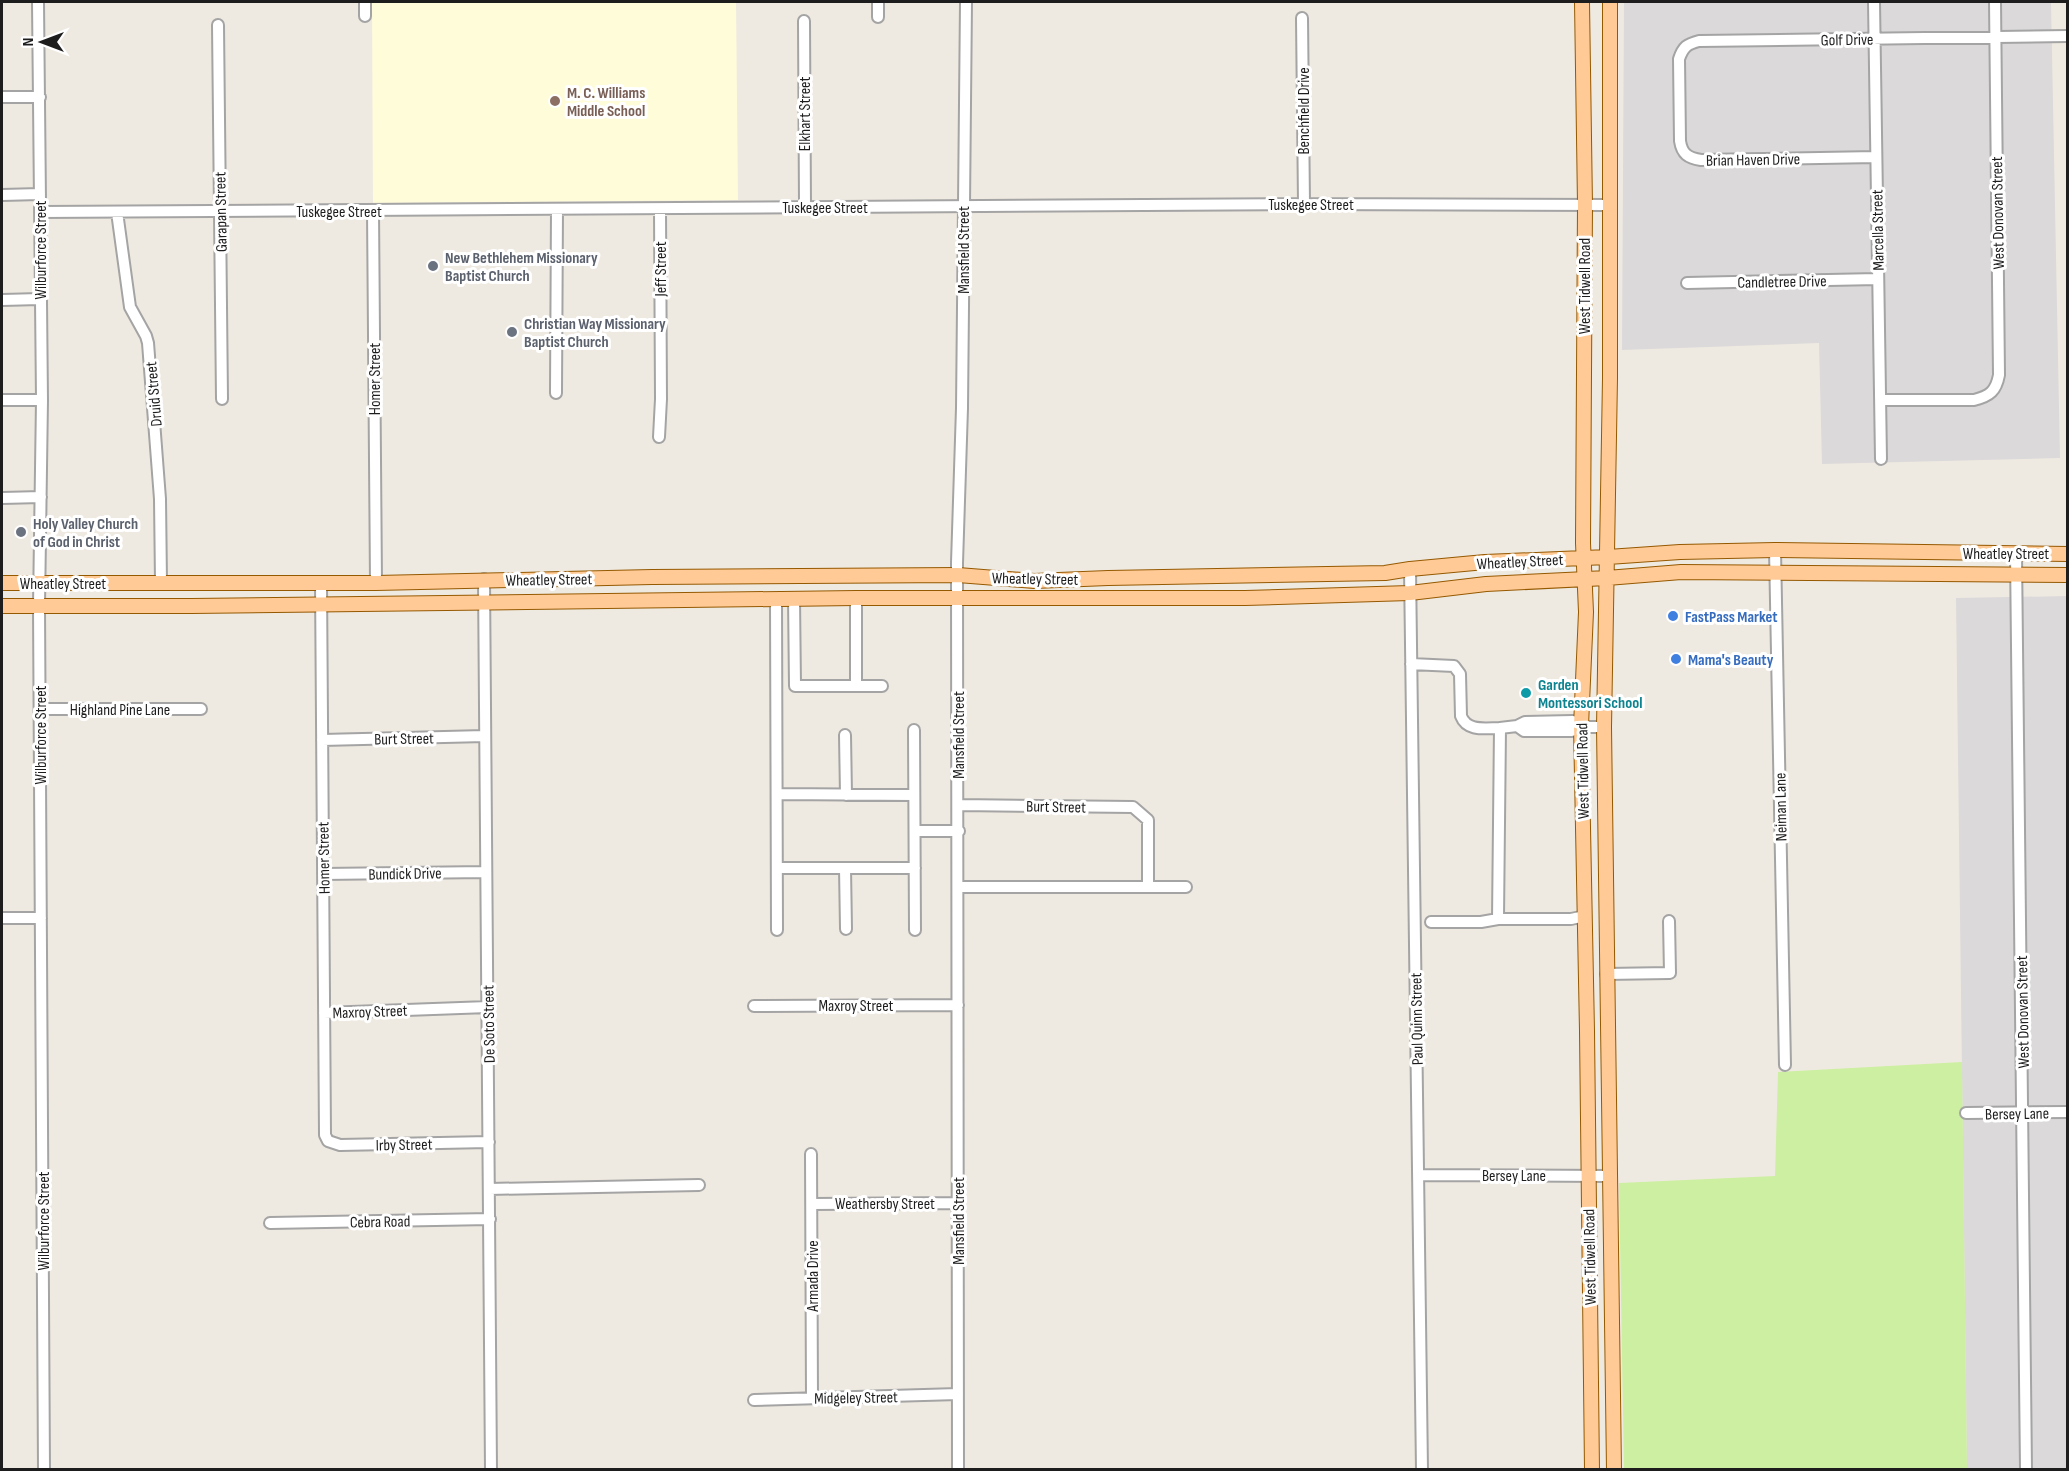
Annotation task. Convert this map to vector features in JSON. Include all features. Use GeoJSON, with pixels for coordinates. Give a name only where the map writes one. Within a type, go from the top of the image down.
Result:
{"type":"FeatureCollection","features":[{"type":"Feature","properties":{"kind":"main road","name":"West Tidwell Road"},"geometry":{"type":"LineString","coordinates":[[1582,2],[1585,205],[1585,635],[1578,727],[1578,917],[1587,1031],[1592,1470]]}},
{"type":"Feature","properties":{"kind":"main road","name":"West Tidwell Road"},"geometry":{"type":"LineString","coordinates":[[1610,2],[1610,378],[1604,727],[1614,1470]]}},
{"type":"Feature","properties":{"kind":"main road"},"geometry":{"type":"LineString","coordinates":[[1583,67],[1610,66]]}},
{"type":"Feature","properties":{"kind":"main road"},"geometry":{"type":"LineString","coordinates":[[1584,380],[1610,378]]}},
{"type":"Feature","properties":{"kind":"main road","name":"Wheatley Street"},"geometry":{"type":"LineString","coordinates":[[2,583],[376,583],[484,579],[958,575],[1034,581],[1385,573],[1485,562],[1680,552],[1775,550],[2067,554]]}},
{"type":"Feature","properties":{"kind":"main road","name":"Wheatley Street"},"geometry":{"type":"LineString","coordinates":[[2,606],[641,602],[776,598],[1258,598],[1410,593],[1486,584],[1681,572],[2067,575]]}},
{"type":"Feature","properties":{"kind":"main road"},"geometry":{"type":"LineString","coordinates":[[794,576],[794,598]]}},
{"type":"Feature","properties":{"kind":"main road"},"geometry":{"type":"LineString","coordinates":[[1258,576],[1258,598]]}},
{"type":"Feature","properties":{"kind":"main road"},"geometry":{"type":"LineString","coordinates":[[641,577],[641,602]]}},
{"type":"Feature","properties":{"kind":"main road"},"geometry":{"type":"LineString","coordinates":[[1108,578],[1108,599]]}},
{"type":"Feature","properties":{"kind":"main road"},"geometry":{"type":"LineString","coordinates":[[191,606],[192,583]]}},
{"type":"Feature","properties":{"kind":"main road"},"geometry":{"type":"LineString","coordinates":[[1587,1031],[1607,1029]]}},
{"type":"Feature","properties":{"kind":"main road"},"geometry":{"type":"LineString","coordinates":[[1590,1315],[1611,1319]]}},
{"type":"Feature","properties":{"kind":"street","name":"Wilburforce Street"},"geometry":{"type":"LineString","coordinates":[[38,2],[42,400],[39,606],[44,1470]]}},
{"type":"Feature","properties":{"kind":"street"},"geometry":{"type":"LineString","coordinates":[[365,2],[365,16]]}},
{"type":"Feature","properties":{"kind":"street"},"geometry":{"type":"LineString","coordinates":[[878,2],[878,17]]}},
{"type":"Feature","properties":{"kind":"street","name":"Mansfield Street"},"geometry":{"type":"LineString","coordinates":[[958,1470],[957,597],[966,2]]}},
{"type":"Feature","properties":{"kind":"street","name":"Marcella Street"},"geometry":{"type":"LineString","coordinates":[[1874,2],[1881,459]]}},
{"type":"Feature","properties":{"kind":"street","name":"West Donovan Street"},"geometry":{"type":"LineString","coordinates":[[1881,400],[1984,398],[1997,386],[1999,375],[1995,2]]}},
{"type":"Feature","properties":{"kind":"street","name":"Benchfield Drive"},"geometry":{"type":"LineString","coordinates":[[1302,18],[1304,204]]}},
{"type":"Feature","properties":{"kind":"street","name":"Elkhart Street"},"geometry":{"type":"LineString","coordinates":[[804,21],[805,207]]}},
{"type":"Feature","properties":{"kind":"street","name":"Garapan Street"},"geometry":{"type":"LineString","coordinates":[[218,25],[222,399]]}},
{"type":"Feature","properties":{"kind":"street","name":"Golf Drive"},"geometry":{"type":"LineString","coordinates":[[1680,102],[1679,59],[1682,49],[1688,43],[1699,41],[2067,36]]}},
{"type":"Feature","properties":{"kind":"street"},"geometry":{"type":"LineString","coordinates":[[2,97],[40,97]]}},
{"type":"Feature","properties":{"kind":"street","name":"Brian Haven Drive"},"geometry":{"type":"LineString","coordinates":[[1680,102],[1682,150],[1692,159],[1876,157]]}},
{"type":"Feature","properties":{"kind":"street"},"geometry":{"type":"LineString","coordinates":[[2,195],[40,194]]}},
{"type":"Feature","properties":{"kind":"street","name":"Tuskegee Street"},"geometry":{"type":"LineString","coordinates":[[40,212],[1304,204],[1610,205]]}},
{"type":"Feature","properties":{"kind":"street"},"geometry":{"type":"LineString","coordinates":[[556,393],[557,209]]}},
{"type":"Feature","properties":{"kind":"street","name":"Jeff Street"},"geometry":{"type":"LineString","coordinates":[[659,437],[661,399],[660,209]]}},
{"type":"Feature","properties":{"kind":"street","name":"Homer Street"},"geometry":{"type":"LineString","coordinates":[[373,210],[376,583]]}},
{"type":"Feature","properties":{"kind":"street","name":"Druid Street"},"geometry":{"type":"LineString","coordinates":[[117,212],[130,307],[148,344],[160,499],[161,582]]}},
{"type":"Feature","properties":{"kind":"street","name":"Candletree Drive"},"geometry":{"type":"LineString","coordinates":[[1687,283],[1878,279]]}},
{"type":"Feature","properties":{"kind":"street"},"geometry":{"type":"LineString","coordinates":[[2,300],[40,299]]}},
{"type":"Feature","properties":{"kind":"street"},"geometry":{"type":"LineString","coordinates":[[2,400],[42,400]]}},
{"type":"Feature","properties":{"kind":"street"},"geometry":{"type":"LineString","coordinates":[[2,498],[41,497]]}},
{"type":"Feature","properties":{"kind":"street","name":"Neiman Lane"},"geometry":{"type":"LineString","coordinates":[[1775,550],[1785,1065]]}},
{"type":"Feature","properties":{"kind":"street","name":"West Donovan Street"},"geometry":{"type":"LineString","coordinates":[[2016,554],[2026,1470]]}},
{"type":"Feature","properties":{"kind":"street","name":"Paul Quinn Street"},"geometry":{"type":"LineString","coordinates":[[1410,569],[1422,1470]]}},
{"type":"Feature","properties":{"kind":"street","name":"De Soto Street"},"geometry":{"type":"LineString","coordinates":[[484,579],[492,1470]]}},
{"type":"Feature","properties":{"kind":"street","name":"Homer Street"},"geometry":{"type":"LineString","coordinates":[[321,582],[325,1134]]}},
{"type":"Feature","properties":{"kind":"street"},"geometry":{"type":"LineString","coordinates":[[776,598],[777,930]]}},
{"type":"Feature","properties":{"kind":"street"},"geometry":{"type":"LineString","coordinates":[[794,598],[795,686],[882,686]]}},
{"type":"Feature","properties":{"kind":"street"},"geometry":{"type":"LineString","coordinates":[[856,598],[856,686]]}},
{"type":"Feature","properties":{"kind":"street"},"geometry":{"type":"LineString","coordinates":[[1411,664],[1454,666],[1460,674],[1461,716],[1466,726],[1500,728],[1517,726],[1525,722],[1573,721],[1578,727],[1604,727]]}},
{"type":"Feature","properties":{"kind":"street","name":"Highland Pine Lane"},"geometry":{"type":"LineString","coordinates":[[40,709],[201,709]]}},
{"type":"Feature","properties":{"kind":"street"},"geometry":{"type":"LineString","coordinates":[[1498,919],[1500,728]]}},
{"type":"Feature","properties":{"kind":"street"},"geometry":{"type":"LineString","coordinates":[[914,730],[915,930]]}},
{"type":"Feature","properties":{"kind":"street"},"geometry":{"type":"LineString","coordinates":[[845,735],[846,795]]}},
{"type":"Feature","properties":{"kind":"street","name":"Burt Street"},"geometry":{"type":"LineString","coordinates":[[322,740],[486,736]]}},
{"type":"Feature","properties":{"kind":"street"},"geometry":{"type":"LineString","coordinates":[[777,794],[914,795]]}},
{"type":"Feature","properties":{"kind":"street","name":"Burt Street"},"geometry":{"type":"LineString","coordinates":[[959,805],[1132,807],[1148,820],[1148,887]]}},
{"type":"Feature","properties":{"kind":"street"},"geometry":{"type":"LineString","coordinates":[[915,831],[959,831]]}},
{"type":"Feature","properties":{"kind":"street"},"geometry":{"type":"LineString","coordinates":[[777,868],[915,868]]}},
{"type":"Feature","properties":{"kind":"street"},"geometry":{"type":"LineString","coordinates":[[845,868],[846,929]]}},
{"type":"Feature","properties":{"kind":"street","name":"Bundick Drive"},"geometry":{"type":"LineString","coordinates":[[323,874],[486,872]]}},
{"type":"Feature","properties":{"kind":"street"},"geometry":{"type":"LineString","coordinates":[[959,887],[1186,887]]}},
{"type":"Feature","properties":{"kind":"street"},"geometry":{"type":"LineString","coordinates":[[1431,922],[1578,917]]}},
{"type":"Feature","properties":{"kind":"street"},"geometry":{"type":"LineString","coordinates":[[2,918],[41,918]]}},
{"type":"Feature","properties":{"kind":"street"},"geometry":{"type":"LineString","coordinates":[[1606,974],[1670,973],[1669,921]]}},
{"type":"Feature","properties":{"kind":"street","name":"Maxroy Street"},"geometry":{"type":"LineString","coordinates":[[754,1006],[958,1005]]}},
{"type":"Feature","properties":{"kind":"street","name":"Maxroy Street"},"geometry":{"type":"LineString","coordinates":[[324,1012],[488,1007]]}},
{"type":"Feature","properties":{"kind":"street","name":"Bersey Lane"},"geometry":{"type":"LineString","coordinates":[[1966,1113],[2067,1112]]}},
{"type":"Feature","properties":{"kind":"street","name":"Irby Street"},"geometry":{"type":"LineString","coordinates":[[325,1134],[328,1141],[340,1145],[489,1142]]}},
{"type":"Feature","properties":{"kind":"street","name":"Armada Drive"},"geometry":{"type":"LineString","coordinates":[[811,1154],[812,1398]]}},
{"type":"Feature","properties":{"kind":"street","name":"Bersey Lane"},"geometry":{"type":"LineString","coordinates":[[1419,1175],[1609,1176]]}},
{"type":"Feature","properties":{"kind":"street"},"geometry":{"type":"LineString","coordinates":[[489,1189],[699,1185]]}},
{"type":"Feature","properties":{"kind":"street","name":"Weathersby Street"},"geometry":{"type":"LineString","coordinates":[[812,1204],[958,1203]]}},
{"type":"Feature","properties":{"kind":"street","name":"Cebra Road"},"geometry":{"type":"LineString","coordinates":[[270,1223],[490,1219]]}},
{"type":"Feature","properties":{"kind":"street","name":"Midgeley Street"},"geometry":{"type":"LineString","coordinates":[[754,1400],[958,1394]]}},
{"type":"Feature","properties":{"kind":"shaded area","name":"M. C. Williams Middle School"},"geometry":{"type":"Polygon","coordinates":[[[372,2],[736,2],[738,200],[373,203],[372,2]]]}},
{"type":"Feature","properties":{"kind":"shaded area"},"geometry":{"type":"Polygon","coordinates":[[[1624,2],[2051,2],[2060,458],[1822,464],[1819,343],[1622,350],[1624,2]]]}},
{"type":"Feature","properties":{"kind":"shaded area"},"geometry":{"type":"Polygon","coordinates":[[[2067,596],[2067,1469],[1967,1469],[1956,598],[2067,596]]]}},
{"type":"Feature","properties":{"kind":"green space"},"geometry":{"type":"Polygon","coordinates":[[[1962,1062],[1967,1469],[1624,1469],[1619,1183],[1775,1176],[1778,1072],[1962,1062]]]}},
{"type":"Feature","properties":{"kind":"place","name":"M. C. Williams Middle School"},"geometry":{"type":"Point","coordinates":[555,101]}},
{"type":"Feature","properties":{"kind":"place","name":"New Bethlehem Missionary Baptist Church"},"geometry":{"type":"Point","coordinates":[433,266]}},
{"type":"Feature","properties":{"kind":"place","name":"Christian Way Missionary Baptist Church"},"geometry":{"type":"Point","coordinates":[512,332]}},
{"type":"Feature","properties":{"kind":"place","name":"Holy Valley Church of God in Christ"},"geometry":{"type":"Point","coordinates":[21,532]}},
{"type":"Feature","properties":{"kind":"place","name":"FastPass Market"},"geometry":{"type":"Point","coordinates":[1673,616]}},
{"type":"Feature","properties":{"kind":"place","name":"Mama's Beauty"},"geometry":{"type":"Point","coordinates":[1676,659]}},
{"type":"Feature","properties":{"kind":"place","name":"Garden Montessori School"},"geometry":{"type":"Point","coordinates":[1526,693]}}]}
